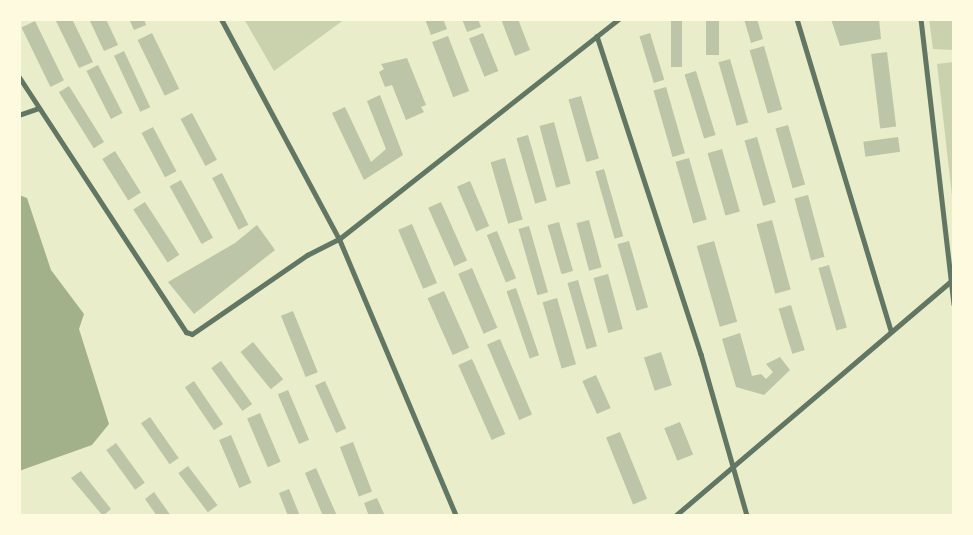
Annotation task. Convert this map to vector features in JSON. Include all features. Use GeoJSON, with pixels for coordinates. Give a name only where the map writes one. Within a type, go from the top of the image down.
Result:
{"type":"FeatureCollection","features":[{"type":"Feature","properties":{"kind":"street"},"geometry":{"type":"LineString","coordinates":[[221,19],[339,239],[456,516]]}},
{"type":"Feature","properties":{"kind":"street"},"geometry":{"type":"LineString","coordinates":[[19,77],[186,331],[192,334],[307,255],[339,239],[619,19]]}},
{"type":"Feature","properties":{"kind":"street"},"geometry":{"type":"LineString","coordinates":[[797,19],[891,330]]}},
{"type":"Feature","properties":{"kind":"street"},"geometry":{"type":"LineString","coordinates":[[921,19],[954,304]]}},
{"type":"Feature","properties":{"kind":"street"},"geometry":{"type":"LineString","coordinates":[[597,36],[734,464],[747,516]]}},
{"type":"Feature","properties":{"kind":"street"},"geometry":{"type":"LineString","coordinates":[[19,115],[40,108]]}},
{"type":"Feature","properties":{"kind":"street"},"geometry":{"type":"LineString","coordinates":[[675,516],[951,281]]}},
{"type":"Feature","properties":{"kind":"shaded area"},"geometry":{"type":"Polygon","coordinates":[[[244,19],[345,19],[274,71],[244,19]]]}},
{"type":"Feature","properties":{"kind":"shaded area"},"geometry":{"type":"Polygon","coordinates":[[[929,19],[954,19],[954,50],[933,49],[929,19]]]}},
{"type":"Feature","properties":{"kind":"shaded area"},"geometry":{"type":"Polygon","coordinates":[[[954,62],[954,213],[937,64],[954,62]]]}},
{"type":"Feature","properties":{"kind":"shaded area"},"geometry":{"type":"Polygon","coordinates":[[[19,195],[27,198],[51,270],[84,314],[79,329],[109,424],[92,445],[19,471],[19,195]]]}},
{"type":"Feature","properties":{"kind":"building"},"geometry":{"type":"Polygon","coordinates":[[[55,19],[72,19],[93,62],[79,68],[55,19]]]}},
{"type":"Feature","properties":{"kind":"building"},"geometry":{"type":"Polygon","coordinates":[[[89,19],[106,19],[118,45],[104,51],[89,19]]]}},
{"type":"Feature","properties":{"kind":"building"},"geometry":{"type":"Polygon","coordinates":[[[129,19],[144,19],[146,25],[134,30],[129,19]]]}},
{"type":"Feature","properties":{"kind":"building"},"geometry":{"type":"Polygon","coordinates":[[[425,19],[443,19],[447,29],[431,35],[425,19]]]}},
{"type":"Feature","properties":{"kind":"building"},"geometry":{"type":"Polygon","coordinates":[[[462,19],[478,19],[481,27],[467,32],[462,19]]]}},
{"type":"Feature","properties":{"kind":"building"},"geometry":{"type":"Polygon","coordinates":[[[501,19],[518,19],[530,50],[515,56],[501,19]]]}},
{"type":"Feature","properties":{"kind":"building"},"geometry":{"type":"Polygon","coordinates":[[[671,19],[682,19],[682,67],[671,67],[671,19]]]}},
{"type":"Feature","properties":{"kind":"building"},"geometry":{"type":"Polygon","coordinates":[[[706,19],[719,19],[719,55],[706,55],[706,19]]]}},
{"type":"Feature","properties":{"kind":"building"},"geometry":{"type":"Polygon","coordinates":[[[744,19],[757,19],[763,39],[751,43],[744,19]]]}},
{"type":"Feature","properties":{"kind":"building"},"geometry":{"type":"Polygon","coordinates":[[[831,19],[879,19],[881,39],[840,46],[831,19]]]}},
{"type":"Feature","properties":{"kind":"building"},"geometry":{"type":"Polygon","coordinates":[[[35,21],[64,80],[50,87],[22,28],[35,21]]]}},
{"type":"Feature","properties":{"kind":"building"},"geometry":{"type":"Polygon","coordinates":[[[152,33],[179,89],[165,96],[138,40],[152,33]]]}},
{"type":"Feature","properties":{"kind":"building"},"geometry":{"type":"Polygon","coordinates":[[[483,33],[498,71],[484,77],[469,39],[483,33]]]}},
{"type":"Feature","properties":{"kind":"building"},"geometry":{"type":"Polygon","coordinates":[[[650,33],[664,80],[654,83],[639,36],[650,33]]]}},
{"type":"Feature","properties":{"kind":"building"},"geometry":{"type":"Polygon","coordinates":[[[448,36],[469,91],[453,97],[432,42],[448,36]]]}},
{"type":"Feature","properties":{"kind":"building"},"geometry":{"type":"Polygon","coordinates":[[[764,46],[782,109],[768,114],[750,50],[764,46]]]}},
{"type":"Feature","properties":{"kind":"building"},"geometry":{"type":"Polygon","coordinates":[[[124,51],[150,107],[140,112],[114,56],[124,51]]]}},
{"type":"Feature","properties":{"kind":"building"},"geometry":{"type":"Polygon","coordinates":[[[887,52],[896,126],[880,128],[871,54],[887,52]]]}},
{"type":"Feature","properties":{"kind":"building"},"geometry":{"type":"Polygon","coordinates":[[[407,58],[426,105],[421,107],[424,112],[406,120],[392,85],[385,87],[379,72],[384,69],[381,64],[407,58]]]}},
{"type":"Feature","properties":{"kind":"building"},"geometry":{"type":"Polygon","coordinates":[[[730,59],[748,122],[737,126],[718,62],[730,59]]]}},
{"type":"Feature","properties":{"kind":"building"},"geometry":{"type":"Polygon","coordinates":[[[98,65],[123,113],[111,119],[86,71],[98,65]]]}},
{"type":"Feature","properties":{"kind":"building"},"geometry":{"type":"Polygon","coordinates":[[[696,71],[716,135],[704,139],[685,75],[696,71]]]}},
{"type":"Feature","properties":{"kind":"building"},"geometry":{"type":"Polygon","coordinates":[[[69,86],[104,142],[94,148],[59,92],[69,86]]]}},
{"type":"Feature","properties":{"kind":"building"},"geometry":{"type":"Polygon","coordinates":[[[666,87],[685,153],[673,157],[654,91],[666,87]]]}},
{"type":"Feature","properties":{"kind":"building"},"geometry":{"type":"Polygon","coordinates":[[[380,95],[403,155],[364,180],[332,113],[345,107],[371,162],[386,149],[367,101],[380,95]]]}},
{"type":"Feature","properties":{"kind":"building"},"geometry":{"type":"Polygon","coordinates":[[[581,96],[599,158],[586,162],[569,100],[581,96]]]}},
{"type":"Feature","properties":{"kind":"building"},"geometry":{"type":"Polygon","coordinates":[[[192,113],[217,160],[205,166],[181,119],[192,113]]]}},
{"type":"Feature","properties":{"kind":"building"},"geometry":{"type":"Polygon","coordinates":[[[554,122],[571,184],[556,188],[540,126],[554,122]]]}},
{"type":"Feature","properties":{"kind":"building"},"geometry":{"type":"Polygon","coordinates":[[[788,125],[805,185],[793,188],[776,129],[788,125]]]}},
{"type":"Feature","properties":{"kind":"building"},"geometry":{"type":"Polygon","coordinates":[[[153,127],[176,171],[165,177],[142,133],[153,127]]]}},
{"type":"Feature","properties":{"kind":"building"},"geometry":{"type":"Polygon","coordinates":[[[528,135],[547,200],[535,204],[516,138],[528,135]]]}},
{"type":"Feature","properties":{"kind":"building"},"geometry":{"type":"Polygon","coordinates":[[[757,137],[776,202],[763,206],[745,141],[757,137]]]}},
{"type":"Feature","properties":{"kind":"building"},"geometry":{"type":"Polygon","coordinates":[[[898,137],[900,152],[865,157],[863,142],[898,137]]]}},
{"type":"Feature","properties":{"kind":"building"},"geometry":{"type":"Polygon","coordinates":[[[722,149],[740,211],[725,216],[708,153],[722,149]]]}},
{"type":"Feature","properties":{"kind":"building"},"geometry":{"type":"Polygon","coordinates":[[[115,151],[141,193],[128,201],[102,159],[115,151]]]}},
{"type":"Feature","properties":{"kind":"building"},"geometry":{"type":"Polygon","coordinates":[[[505,158],[523,220],[508,224],[491,162],[505,158]]]}},
{"type":"Feature","properties":{"kind":"building"},"geometry":{"type":"Polygon","coordinates":[[[689,158],[707,220],[693,223],[676,162],[689,158]]]}},
{"type":"Feature","properties":{"kind":"building"},"geometry":{"type":"Polygon","coordinates":[[[604,169],[623,236],[615,239],[595,171],[604,169]]]}},
{"type":"Feature","properties":{"kind":"building"},"geometry":{"type":"Polygon","coordinates":[[[222,173],[248,225],[239,230],[212,178],[222,173]]]}},
{"type":"Feature","properties":{"kind":"building"},"geometry":{"type":"Polygon","coordinates":[[[181,180],[213,238],[202,244],[170,186],[181,180]]]}},
{"type":"Feature","properties":{"kind":"building"},"geometry":{"type":"Polygon","coordinates":[[[470,181],[489,226],[476,232],[457,186],[470,181]]]}},
{"type":"Feature","properties":{"kind":"building"},"geometry":{"type":"Polygon","coordinates":[[[808,195],[825,257],[811,260],[794,199],[808,195]]]}},
{"type":"Feature","properties":{"kind":"building"},"geometry":{"type":"Polygon","coordinates":[[[145,202],[179,255],[168,262],[133,210],[145,202]]]}},
{"type":"Feature","properties":{"kind":"building"},"geometry":{"type":"Polygon","coordinates":[[[441,202],[467,260],[454,266],[428,208],[441,202]]]}},
{"type":"Feature","properties":{"kind":"building"},"geometry":{"type":"Polygon","coordinates":[[[589,220],[602,267],[589,271],[576,223],[589,220]]]}},
{"type":"Feature","properties":{"kind":"building"},"geometry":{"type":"Polygon","coordinates":[[[772,220],[791,290],[775,294],[757,224],[772,220]]]}},
{"type":"Feature","properties":{"kind":"building"},"geometry":{"type":"Polygon","coordinates":[[[559,222],[573,271],[562,274],[547,225],[559,222]]]}},
{"type":"Feature","properties":{"kind":"building"},"geometry":{"type":"Polygon","coordinates":[[[412,224],[437,283],[423,289],[398,230],[412,224]]]}},
{"type":"Feature","properties":{"kind":"building"},"geometry":{"type":"Polygon","coordinates":[[[257,225],[275,250],[194,314],[168,282],[235,243],[257,225]]]}},
{"type":"Feature","properties":{"kind":"building"},"geometry":{"type":"Polygon","coordinates":[[[529,226],[548,292],[537,295],[518,229],[529,226]]]}},
{"type":"Feature","properties":{"kind":"building"},"geometry":{"type":"Polygon","coordinates":[[[497,231],[516,278],[506,282],[487,235],[497,231]]]}},
{"type":"Feature","properties":{"kind":"building"},"geometry":{"type":"Polygon","coordinates":[[[629,241],[648,307],[636,311],[617,244],[629,241]]]}},
{"type":"Feature","properties":{"kind":"building"},"geometry":{"type":"Polygon","coordinates":[[[714,241],[737,322],[720,327],[697,246],[714,241]]]}},
{"type":"Feature","properties":{"kind":"building"},"geometry":{"type":"Polygon","coordinates":[[[829,265],[847,327],[836,331],[818,268],[829,265]]]}},
{"type":"Feature","properties":{"kind":"building"},"geometry":{"type":"Polygon","coordinates":[[[472,268],[497,328],[484,334],[458,274],[472,268]]]}},
{"type":"Feature","properties":{"kind":"building"},"geometry":{"type":"Polygon","coordinates":[[[608,274],[623,329],[608,333],[594,278],[608,274]]]}},
{"type":"Feature","properties":{"kind":"building"},"geometry":{"type":"Polygon","coordinates":[[[578,280],[597,346],[586,349],[567,283],[578,280]]]}},
{"type":"Feature","properties":{"kind":"building"},"geometry":{"type":"Polygon","coordinates":[[[516,288],[539,355],[530,358],[507,291],[516,288]]]}},
{"type":"Feature","properties":{"kind":"building"},"geometry":{"type":"Polygon","coordinates":[[[444,291],[469,348],[453,355],[428,298],[444,291]]]}},
{"type":"Feature","properties":{"kind":"building"},"geometry":{"type":"Polygon","coordinates":[[[557,298],[576,364],[562,368],[543,302],[557,298]]]}},
{"type":"Feature","properties":{"kind":"building"},"geometry":{"type":"Polygon","coordinates":[[[791,305],[805,350],[792,354],[779,309],[791,305]]]}},
{"type":"Feature","properties":{"kind":"building"},"geometry":{"type":"Polygon","coordinates":[[[293,311],[318,372],[306,377],[281,316],[293,311]]]}},
{"type":"Feature","properties":{"kind":"building"},"geometry":{"type":"Polygon","coordinates":[[[740,333],[752,376],[761,374],[766,379],[773,372],[766,364],[780,357],[790,370],[764,395],[736,387],[722,339],[740,333]]]}},
{"type":"Feature","properties":{"kind":"building"},"geometry":{"type":"Polygon","coordinates":[[[500,339],[532,414],[519,420],[487,344],[500,339]]]}},
{"type":"Feature","properties":{"kind":"building"},"geometry":{"type":"Polygon","coordinates":[[[253,342],[283,379],[271,389],[241,352],[253,342]]]}},
{"type":"Feature","properties":{"kind":"building"},"geometry":{"type":"Polygon","coordinates":[[[661,352],[672,385],[655,391],[644,358],[661,352]]]}},
{"type":"Feature","properties":{"kind":"building"},"geometry":{"type":"Polygon","coordinates":[[[472,359],[505,434],[492,440],[458,365],[472,359]]]}},
{"type":"Feature","properties":{"kind":"building"},"geometry":{"type":"Polygon","coordinates":[[[221,361],[252,404],[242,411],[211,368],[221,361]]]}},
{"type":"Feature","properties":{"kind":"building"},"geometry":{"type":"Polygon","coordinates":[[[596,375],[611,408],[597,414],[582,381],[596,375]]]}},
{"type":"Feature","properties":{"kind":"building"},"geometry":{"type":"Polygon","coordinates":[[[194,381],[223,424],[214,430],[185,387],[194,381]]]}},
{"type":"Feature","properties":{"kind":"building"},"geometry":{"type":"Polygon","coordinates":[[[325,381],[346,429],[336,433],[315,385],[325,381]]]}},
{"type":"Feature","properties":{"kind":"building"},"geometry":{"type":"Polygon","coordinates":[[[288,390],[309,440],[299,444],[278,394],[288,390]]]}},
{"type":"Feature","properties":{"kind":"building"},"geometry":{"type":"Polygon","coordinates":[[[260,413],[281,462],[268,467],[247,418],[260,413]]]}},
{"type":"Feature","properties":{"kind":"building"},"geometry":{"type":"Polygon","coordinates":[[[150,417],[179,458],[170,464],[141,423],[150,417]]]}},
{"type":"Feature","properties":{"kind":"building"},"geometry":{"type":"Polygon","coordinates":[[[680,422],[693,454],[677,461],[664,428],[680,422]]]}},
{"type":"Feature","properties":{"kind":"building"},"geometry":{"type":"Polygon","coordinates":[[[620,432],[647,499],[633,504],[606,438],[620,432]]]}},
{"type":"Feature","properties":{"kind":"building"},"geometry":{"type":"Polygon","coordinates":[[[231,435],[251,483],[239,488],[219,440],[231,435]]]}},
{"type":"Feature","properties":{"kind":"building"},"geometry":{"type":"Polygon","coordinates":[[[353,442],[372,491],[359,496],[340,447],[353,442]]]}},
{"type":"Feature","properties":{"kind":"building"},"geometry":{"type":"Polygon","coordinates":[[[116,443],[145,483],[135,490],[106,450],[116,443]]]}},
{"type":"Feature","properties":{"kind":"building"},"geometry":{"type":"Polygon","coordinates":[[[188,466],[217,505],[208,512],[178,473],[188,466]]]}},
{"type":"Feature","properties":{"kind":"building"},"geometry":{"type":"Polygon","coordinates":[[[316,468],[337,516],[323,516],[305,473],[316,468]]]}},
{"type":"Feature","properties":{"kind":"building"},"geometry":{"type":"Polygon","coordinates":[[[81,471],[111,509],[103,516],[71,478],[81,471]]]}},
{"type":"Feature","properties":{"kind":"building"},"geometry":{"type":"Polygon","coordinates":[[[289,489],[300,516],[288,516],[279,493],[289,489]]]}},
{"type":"Feature","properties":{"kind":"building"},"geometry":{"type":"Polygon","coordinates":[[[154,492],[171,516],[157,516],[145,499],[154,492]]]}},
{"type":"Feature","properties":{"kind":"building"},"geometry":{"type":"Polygon","coordinates":[[[377,498],[385,516],[369,516],[364,503],[377,498]]]}}]}
